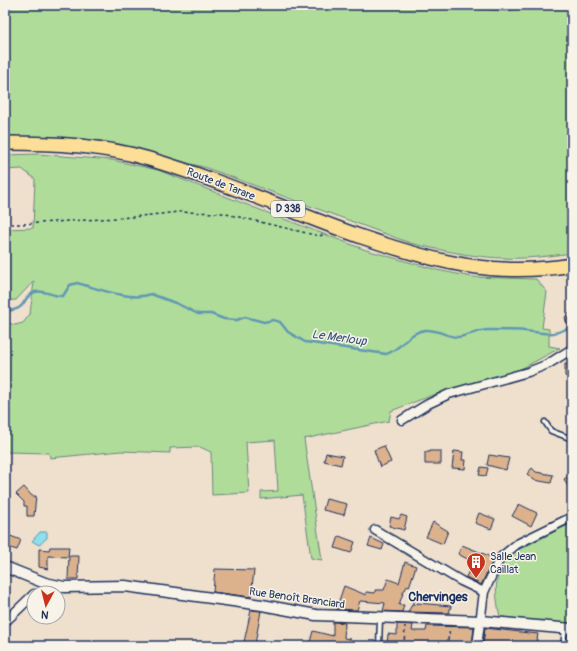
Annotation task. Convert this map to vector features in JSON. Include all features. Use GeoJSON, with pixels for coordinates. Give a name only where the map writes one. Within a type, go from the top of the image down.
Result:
{"type":"FeatureCollection","features":[{"type":"Feature","properties":{"kind":"main road","name":"Route de Tarare"},"geometry":{"type":"LineString","coordinates":[[5,143],[86,146],[147,158],[185,170],[404,252],[447,263],[506,270],[528,270],[572,265]]}},
{"type":"Feature","properties":{"kind":"street"},"geometry":{"type":"LineString","coordinates":[[402,420],[428,404],[449,394],[528,372],[548,364],[572,349]]}},
{"type":"Feature","properties":{"kind":"street"},"geometry":{"type":"LineString","coordinates":[[477,646],[484,592],[500,558],[508,551],[572,517]]}},
{"type":"Feature","properties":{"kind":"street"},"geometry":{"type":"LineString","coordinates":[[375,530],[461,581],[484,592]]}},
{"type":"Feature","properties":{"kind":"street","name":"Rue Benoît Branciard"},"geometry":{"type":"LineString","coordinates":[[5,567],[45,583],[74,588],[124,586],[262,604],[316,615],[481,621],[568,629]]}},
{"type":"Feature","properties":{"kind":"street"},"geometry":{"type":"LineString","coordinates":[[5,622],[26,602]]}},
{"type":"Feature","properties":{"kind":"lane"},"geometry":{"type":"LineString","coordinates":[[545,422],[551,431],[572,439]]}},
{"type":"Feature","properties":{"kind":"lane"},"geometry":{"type":"LineString","coordinates":[[380,618],[380,646]]}},
{"type":"Feature","properties":{"kind":"lane"},"geometry":{"type":"LineString","coordinates":[[563,646],[568,629]]}},
{"type":"Feature","properties":{"kind":"path"},"geometry":{"type":"LineString","coordinates":[[5,224],[132,217],[179,212],[222,213],[319,236],[340,229]]}},
{"type":"Feature","properties":{"kind":"path"},"geometry":{"type":"LineString","coordinates":[[404,646],[405,618]]}},
{"type":"Feature","properties":{"kind":"path"},"geometry":{"type":"LineString","coordinates":[[447,646],[452,620]]}},
{"type":"Feature","properties":{"kind":"green space"},"geometry":{"type":"Polygon","coordinates":[[[5,5],[426,5],[506,11],[548,5],[572,5],[572,253],[532,258],[497,258],[467,255],[410,243],[207,168],[121,146],[5,137],[5,5]]]}},
{"type":"Feature","properties":{"kind":"green space"},"geometry":{"type":"Polygon","coordinates":[[[38,154],[112,160],[158,170],[366,250],[437,270],[472,277],[536,279],[547,292],[542,328],[549,329],[549,346],[560,348],[519,370],[430,396],[391,411],[389,421],[304,439],[322,560],[311,558],[302,495],[261,499],[261,492],[278,491],[275,440],[246,442],[249,493],[212,495],[211,452],[200,447],[170,448],[170,453],[121,451],[50,458],[49,453],[5,452],[5,322],[15,325],[23,323],[30,314],[34,281],[16,300],[5,301],[5,229],[33,228],[35,179],[22,169],[5,170],[5,155],[38,154]]]}},
{"type":"Feature","properties":{"kind":"green space"},"geometry":{"type":"Polygon","coordinates":[[[572,523],[572,624],[500,617],[496,591],[498,575],[506,560],[512,553],[572,523]]]}},
{"type":"Feature","properties":{"kind":"water"},"geometry":{"type":"Polygon","coordinates":[[[40,532],[47,532],[47,538],[39,545],[32,541],[40,532]]]}},
{"type":"Feature","properties":{"kind":"building"},"geometry":{"type":"Polygon","coordinates":[[[572,311],[572,322],[567,325],[565,317],[572,311]]]}},
{"type":"Feature","properties":{"kind":"building"},"geometry":{"type":"Polygon","coordinates":[[[565,364],[572,365],[571,378],[565,376],[565,364]]]}},
{"type":"Feature","properties":{"kind":"building"},"geometry":{"type":"Polygon","coordinates":[[[384,446],[391,462],[380,467],[374,450],[384,446]]]}},
{"type":"Feature","properties":{"kind":"building"},"geometry":{"type":"Polygon","coordinates":[[[441,451],[441,464],[425,464],[425,452],[441,451]]]}},
{"type":"Feature","properties":{"kind":"building"},"geometry":{"type":"Polygon","coordinates":[[[454,451],[463,452],[462,460],[466,460],[465,469],[452,468],[454,451]]]}},
{"type":"Feature","properties":{"kind":"building"},"geometry":{"type":"Polygon","coordinates":[[[326,453],[343,456],[341,465],[324,461],[326,453]]]}},
{"type":"Feature","properties":{"kind":"building"},"geometry":{"type":"Polygon","coordinates":[[[489,455],[509,458],[506,470],[487,465],[489,455]]]}},
{"type":"Feature","properties":{"kind":"building"},"geometry":{"type":"Polygon","coordinates":[[[481,467],[488,468],[486,476],[479,475],[481,467]]]}},
{"type":"Feature","properties":{"kind":"building"},"geometry":{"type":"Polygon","coordinates":[[[532,468],[536,472],[553,475],[551,483],[534,480],[527,474],[532,468]]]}},
{"type":"Feature","properties":{"kind":"building"},"geometry":{"type":"Polygon","coordinates":[[[572,474],[572,494],[564,479],[572,474]]]}},
{"type":"Feature","properties":{"kind":"building"},"geometry":{"type":"Polygon","coordinates":[[[24,487],[32,496],[36,496],[34,516],[27,516],[27,506],[24,506],[24,502],[16,494],[24,487]]]}},
{"type":"Feature","properties":{"kind":"building"},"geometry":{"type":"Polygon","coordinates":[[[326,499],[347,504],[344,515],[323,510],[326,499]]]}},
{"type":"Feature","properties":{"kind":"building"},"geometry":{"type":"Polygon","coordinates":[[[519,504],[537,513],[531,526],[512,516],[519,504]]]}},
{"type":"Feature","properties":{"kind":"building"},"geometry":{"type":"Polygon","coordinates":[[[479,513],[495,519],[491,529],[475,523],[479,513]]]}},
{"type":"Feature","properties":{"kind":"building"},"geometry":{"type":"Polygon","coordinates":[[[401,515],[407,517],[404,530],[389,526],[391,517],[399,519],[401,515]]]}},
{"type":"Feature","properties":{"kind":"building"},"geometry":{"type":"Polygon","coordinates":[[[433,522],[448,531],[443,544],[426,537],[433,522]]]}},
{"type":"Feature","properties":{"kind":"building"},"geometry":{"type":"Polygon","coordinates":[[[5,534],[21,540],[17,550],[5,546],[5,534]]]}},
{"type":"Feature","properties":{"kind":"building"},"geometry":{"type":"Polygon","coordinates":[[[339,536],[355,542],[351,553],[335,548],[339,536]]]}},
{"type":"Feature","properties":{"kind":"building"},"geometry":{"type":"Polygon","coordinates":[[[371,538],[384,544],[382,550],[368,546],[371,538]]]}},
{"type":"Feature","properties":{"kind":"building"},"geometry":{"type":"Polygon","coordinates":[[[462,545],[494,558],[481,585],[466,577],[473,562],[458,554],[462,545]]]}},
{"type":"Feature","properties":{"kind":"building"},"geometry":{"type":"Polygon","coordinates":[[[50,547],[69,547],[68,557],[48,556],[48,569],[39,567],[39,549],[49,550],[50,547]]]}},
{"type":"Feature","properties":{"kind":"building"},"geometry":{"type":"Polygon","coordinates":[[[69,556],[79,556],[78,579],[68,579],[69,556]]]}},
{"type":"Feature","properties":{"kind":"building"},"geometry":{"type":"Polygon","coordinates":[[[405,562],[416,566],[409,587],[407,586],[404,590],[399,605],[404,605],[402,612],[383,611],[385,603],[360,601],[357,610],[336,609],[344,586],[366,595],[366,592],[375,593],[375,590],[384,590],[388,579],[399,583],[405,562]]]}},
{"type":"Feature","properties":{"kind":"building"},"geometry":{"type":"Polygon","coordinates":[[[215,569],[254,570],[251,597],[213,592],[215,569]]]}},
{"type":"Feature","properties":{"kind":"building"},"geometry":{"type":"Polygon","coordinates":[[[414,601],[414,605],[417,606],[417,603],[451,606],[449,613],[408,612],[414,601]]]}},
{"type":"Feature","properties":{"kind":"building"},"geometry":{"type":"Polygon","coordinates":[[[251,610],[261,611],[255,644],[244,642],[251,610]]]}},
{"type":"Feature","properties":{"kind":"building"},"geometry":{"type":"Polygon","coordinates":[[[333,622],[345,623],[344,638],[350,639],[349,644],[326,642],[325,645],[310,642],[313,631],[333,636],[333,622]]]}},
{"type":"Feature","properties":{"kind":"building"},"geometry":{"type":"Polygon","coordinates":[[[397,624],[413,625],[412,631],[426,631],[427,626],[474,627],[472,646],[387,646],[388,634],[397,635],[397,624]]]}},
{"type":"Feature","properties":{"kind":"building"},"geometry":{"type":"Polygon","coordinates":[[[485,628],[538,634],[536,646],[483,646],[485,628]]]}},
{"type":"Feature","properties":{"kind":"waterway","name":"Le Merloup"},"geometry":{"type":"LineString","coordinates":[[5,311],[13,310],[22,306],[30,294],[38,291],[63,296],[70,285],[77,283],[124,295],[143,296],[151,294],[178,304],[198,314],[211,314],[224,319],[237,320],[245,317],[264,322],[273,320],[280,322],[288,332],[305,342],[386,354],[396,349],[409,337],[419,331],[425,330],[458,337],[488,330],[516,330],[554,333],[572,326]]}},
{"type":"Feature","properties":{"kind":"place","name":"Salle Jean Caillat"},"geometry":{"type":"Point","coordinates":[476,579]}},
{"type":"Feature","properties":{"kind":"district","name":"Chervinges"},"geometry":{"type":"Point","coordinates":[438,597]}}]}
